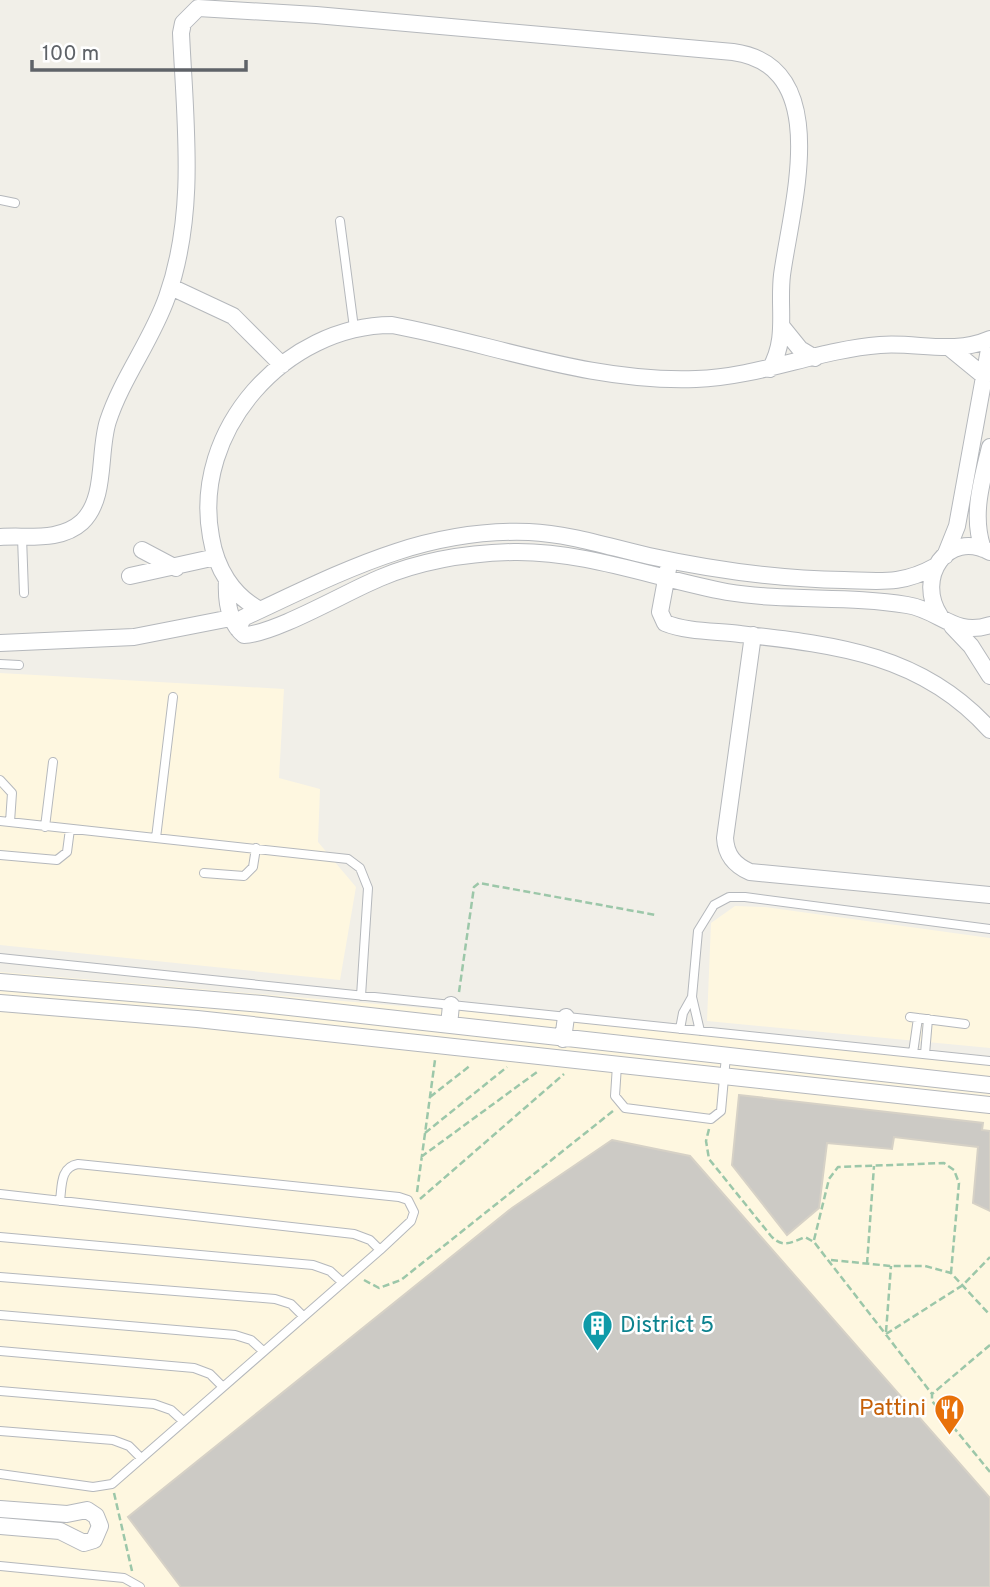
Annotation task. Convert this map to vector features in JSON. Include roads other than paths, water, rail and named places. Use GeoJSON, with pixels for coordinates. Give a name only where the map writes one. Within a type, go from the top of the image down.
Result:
{"type":"FeatureCollection","features":[{"type":"Feature","properties":{"kind":"street"},"geometry":{"type":"LineString","coordinates":[[0,537],[65,532],[83,521],[91,511],[107,424],[168,294],[183,239],[188,191],[181,33],[189,14],[209,7],[733,52],[768,63],[784,78],[789,89],[798,153],[797,191],[781,283],[783,328],[779,352],[770,369]]}},
{"type":"Feature","properties":{"kind":"street"},"geometry":{"type":"LineString","coordinates":[[168,294],[197,300],[233,316],[282,365]]}},
{"type":"Feature","properties":{"kind":"street"},"geometry":{"type":"LineString","coordinates":[[260,610],[245,601],[227,580],[216,557],[208,513],[215,462],[240,409],[251,394],[282,365],[328,336],[368,325],[404,327],[603,374],[693,379],[770,369],[880,345],[951,349],[990,339]]}},
{"type":"Feature","properties":{"kind":"street"},"geometry":{"type":"LineString","coordinates":[[783,328],[800,349],[815,358]]}},
{"type":"Feature","properties":{"kind":"street"},"geometry":{"type":"LineString","coordinates":[[990,344],[957,526],[929,592],[945,620],[971,646],[990,676]]}},
{"type":"Feature","properties":{"kind":"street"},"geometry":{"type":"LineString","coordinates":[[951,349],[984,376]]}},
{"type":"Feature","properties":{"kind":"street"},"geometry":{"type":"LineString","coordinates":[[0,643],[134,638],[234,623],[383,555],[433,540],[503,532],[542,533],[584,539],[669,560],[753,574],[898,582],[917,576],[957,549],[987,550],[978,533],[977,510],[990,447]]}},
{"type":"Feature","properties":{"kind":"street"},"geometry":{"type":"LineString","coordinates":[[433,540],[438,559]]}},
{"type":"Feature","properties":{"kind":"street"},"geometry":{"type":"LineString","coordinates":[[142,550],[176,568]]}},
{"type":"Feature","properties":{"kind":"street"},"geometry":{"type":"LineString","coordinates":[[227,580],[228,606],[234,623],[248,635],[382,577],[438,559],[480,553],[534,552],[774,598],[902,604],[963,629],[990,625]]}},
{"type":"Feature","properties":{"kind":"street"},"geometry":{"type":"LineString","coordinates":[[130,576],[142,571],[176,568],[216,557]]}},
{"type":"Feature","properties":{"kind":"street"},"geometry":{"type":"LineString","coordinates":[[669,560],[660,612],[666,624],[842,648],[911,669],[962,702],[990,730]]}},
{"type":"Feature","properties":{"kind":"street"},"geometry":{"type":"LineString","coordinates":[[753,635],[725,838],[726,847],[734,863],[750,872],[990,895]]}},
{"type":"Feature","properties":{"kind":"street"},"geometry":{"type":"LineString","coordinates":[[0,982],[262,1004],[990,1085]]}},
{"type":"Feature","properties":{"kind":"street"},"geometry":{"type":"LineString","coordinates":[[0,1003],[261,1026],[990,1105]]}},
{"type":"Feature","properties":{"kind":"street"},"geometry":{"type":"LineString","coordinates":[[261,1026],[262,1004]]}},
{"type":"Feature","properties":{"kind":"street"},"geometry":{"type":"LineString","coordinates":[[449,1025],[454,1005]]}},
{"type":"Feature","properties":{"kind":"street"},"geometry":{"type":"LineString","coordinates":[[564,1039],[566,1017]]}},
{"type":"Feature","properties":{"kind":"street"},"geometry":{"type":"LineString","coordinates":[[825,1088],[827,1066]]}},
{"type":"Feature","properties":{"kind":"street"},"geometry":{"type":"LineString","coordinates":[[0,1509],[67,1514],[87,1510],[96,1516],[100,1526],[94,1540],[84,1543],[60,1531],[0,1526]]}},
{"type":"Feature","properties":{"kind":"lane"},"geometry":{"type":"LineString","coordinates":[[0,200],[15,203]]}},
{"type":"Feature","properties":{"kind":"lane"},"geometry":{"type":"LineString","coordinates":[[340,221],[354,328]]}},
{"type":"Feature","properties":{"kind":"lane"},"geometry":{"type":"LineString","coordinates":[[22,536],[24,593]]}},
{"type":"Feature","properties":{"kind":"lane"},"geometry":{"type":"LineString","coordinates":[[0,664],[19,665]]}},
{"type":"Feature","properties":{"kind":"lane"},"geometry":{"type":"LineString","coordinates":[[156,838],[173,697]]}},
{"type":"Feature","properties":{"kind":"lane"},"geometry":{"type":"LineString","coordinates":[[45,827],[53,762]]}},
{"type":"Feature","properties":{"kind":"lane"},"geometry":{"type":"LineString","coordinates":[[0,780],[12,793],[5,822],[340,857],[360,868],[368,888],[361,996]]}},
{"type":"Feature","properties":{"kind":"lane"},"geometry":{"type":"LineString","coordinates":[[0,855],[57,860],[67,852],[70,829]]}},
{"type":"Feature","properties":{"kind":"lane"},"geometry":{"type":"LineString","coordinates":[[204,873],[244,876],[253,867],[256,848]]}},
{"type":"Feature","properties":{"kind":"lane"},"geometry":{"type":"LineString","coordinates":[[700,1031],[692,997],[698,931],[707,911],[729,897],[990,929]]}},
{"type":"Feature","properties":{"kind":"lane"},"geometry":{"type":"LineString","coordinates":[[0,958],[990,1061]]}},
{"type":"Feature","properties":{"kind":"lane"},"geometry":{"type":"LineString","coordinates":[[680,1029],[683,1013],[692,997]]}},
{"type":"Feature","properties":{"kind":"lane"},"geometry":{"type":"LineString","coordinates":[[913,1053],[914,1018],[965,1024]]}},
{"type":"Feature","properties":{"kind":"lane"},"geometry":{"type":"LineString","coordinates":[[925,1054],[928,1020]]}},
{"type":"Feature","properties":{"kind":"lane"},"geometry":{"type":"LineString","coordinates":[[617,1065],[615,1096],[620,1105],[630,1110],[711,1119],[721,1111],[726,1056]]}},
{"type":"Feature","properties":{"kind":"lane"},"geometry":{"type":"LineString","coordinates":[[0,1474],[99,1487],[112,1484],[380,1250],[411,1220],[414,1212],[408,1200],[78,1164],[69,1167],[64,1173],[60,1201]]}},
{"type":"Feature","properties":{"kind":"lane"},"geometry":{"type":"LineString","coordinates":[[0,1195],[354,1234],[370,1240],[380,1250]]}},
{"type":"Feature","properties":{"kind":"lane"},"geometry":{"type":"LineString","coordinates":[[0,1237],[313,1265],[330,1271],[341,1282]]}},
{"type":"Feature","properties":{"kind":"lane"},"geometry":{"type":"LineString","coordinates":[[0,1277],[275,1299],[291,1304],[303,1316]]}},
{"type":"Feature","properties":{"kind":"lane"},"geometry":{"type":"LineString","coordinates":[[0,1315],[234,1335],[251,1340],[263,1352]]}},
{"type":"Feature","properties":{"kind":"lane"},"geometry":{"type":"LineString","coordinates":[[0,1351],[194,1368],[210,1374],[223,1387]]}},
{"type":"Feature","properties":{"kind":"lane"},"geometry":{"type":"LineString","coordinates":[[0,1391],[155,1404],[171,1410],[183,1421]]}},
{"type":"Feature","properties":{"kind":"lane"},"geometry":{"type":"LineString","coordinates":[[0,1431],[113,1440],[129,1446],[141,1458]]}},
{"type":"Feature","properties":{"kind":"lane"},"geometry":{"type":"LineString","coordinates":[[0,1566],[124,1578],[137,1584]]}},
{"type":"Feature","properties":{"kind":"place","name":"District 5"},"geometry":{"type":"Point","coordinates":[597,1353]}},
{"type":"Feature","properties":{"kind":"place","name":"Pattini"},"geometry":{"type":"Point","coordinates":[949,1436]}}]}
